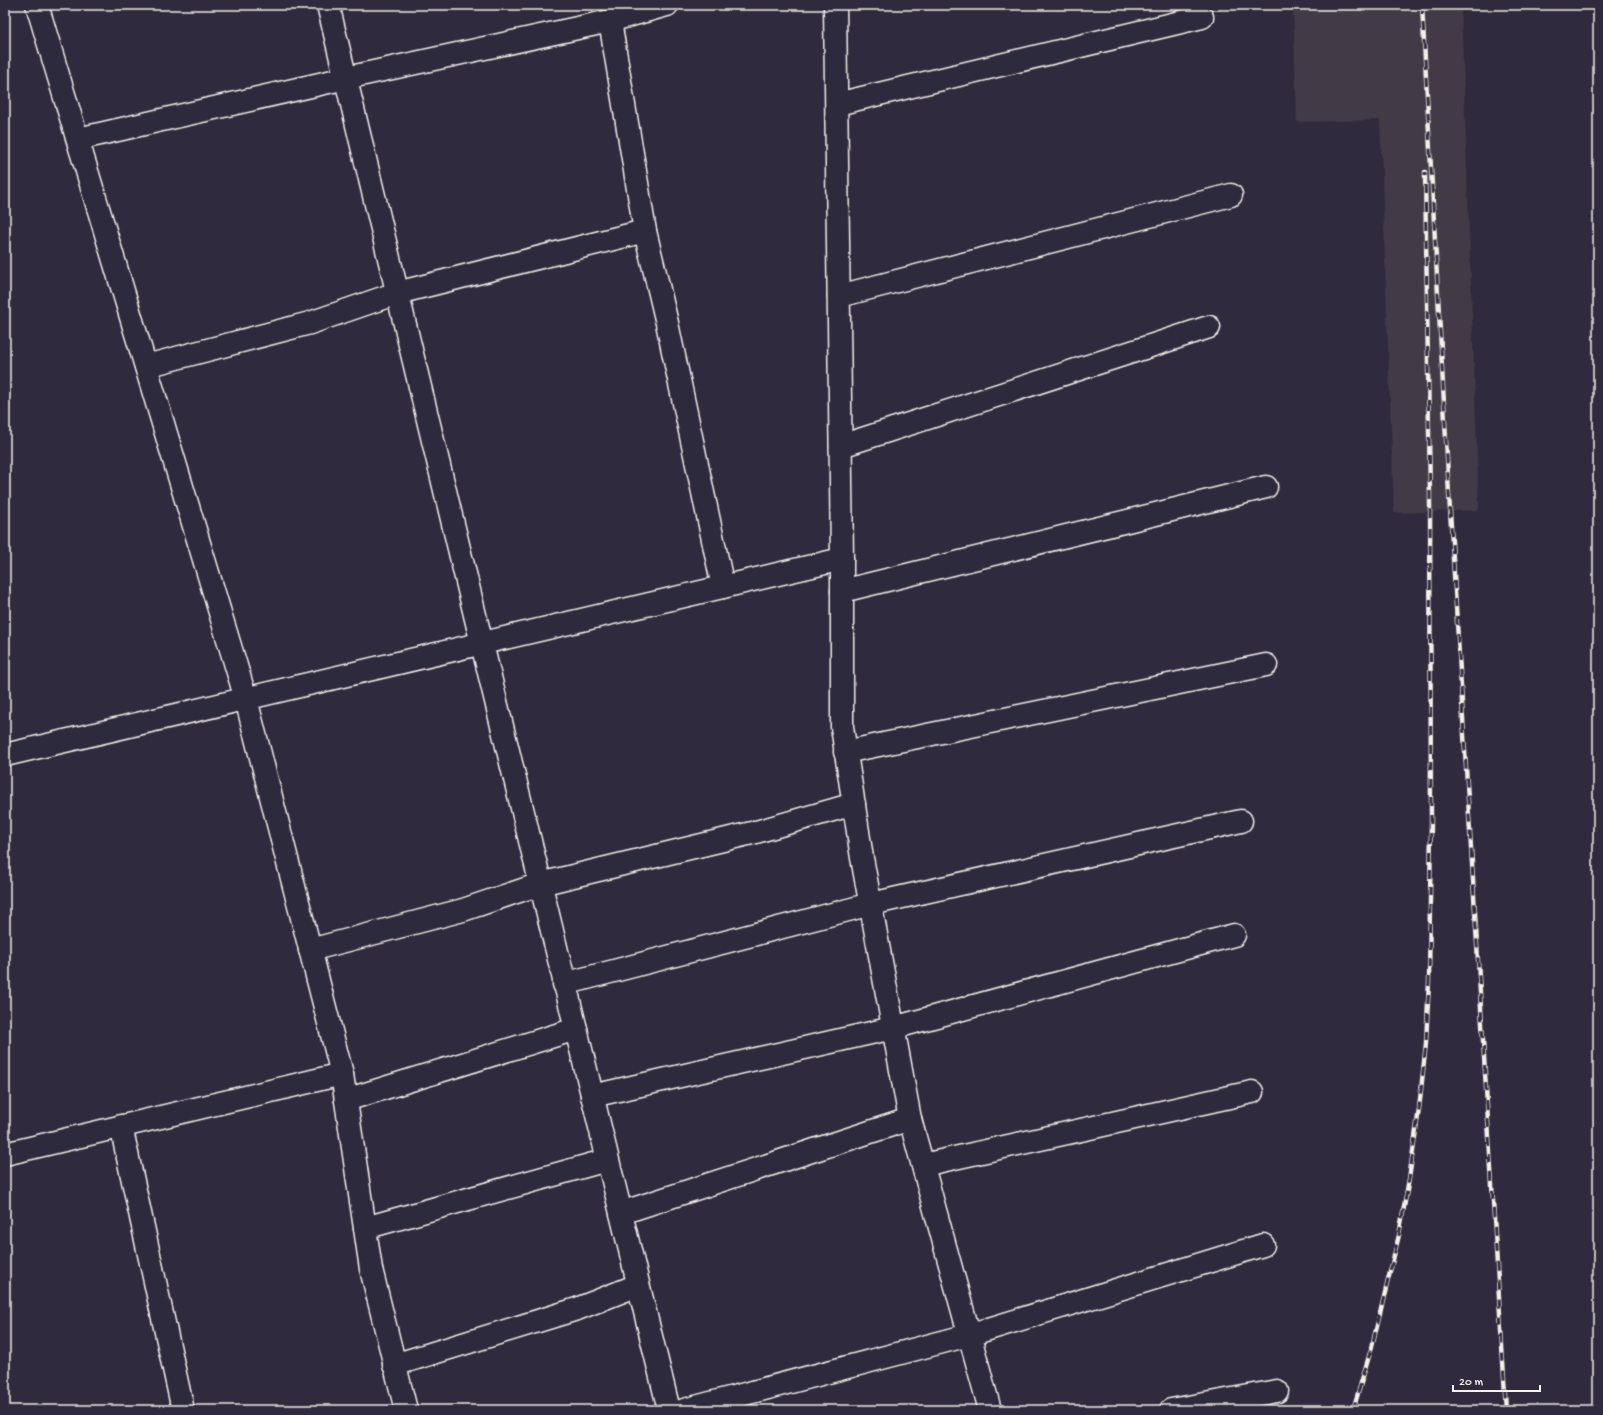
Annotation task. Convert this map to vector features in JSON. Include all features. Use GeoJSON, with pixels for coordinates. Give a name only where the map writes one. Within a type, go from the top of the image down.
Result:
{"type":"FeatureCollection","features":[{"type":"Feature","properties":{"kind":"street"},"geometry":{"type":"LineString","coordinates":[[37,5],[246,699],[342,1074],[370,1269],[406,1410]]}},
{"type":"Feature","properties":{"kind":"street"},"geometry":{"type":"LineString","coordinates":[[328,5],[564,984],[669,1410]]}},
{"type":"Feature","properties":{"kind":"street"},"geometry":{"type":"LineString","coordinates":[[78,139],[346,78],[610,21],[667,5]]}},
{"type":"Feature","properties":{"kind":"street"},"geometry":{"type":"LineString","coordinates":[[835,5],[841,446],[842,727],[871,904],[910,1119],[990,1410]]}},
{"type":"Feature","properties":{"kind":"street"},"geometry":{"type":"LineString","coordinates":[[836,104],[1202,17]]}},
{"type":"Feature","properties":{"kind":"street"},"geometry":{"type":"LineString","coordinates":[[610,21],[645,231],[667,323],[723,587]]}},
{"type":"Feature","properties":{"kind":"street"},"geometry":{"type":"LineString","coordinates":[[839,296],[1231,195]]}},
{"type":"Feature","properties":{"kind":"street"},"geometry":{"type":"LineString","coordinates":[[146,366],[310,323],[398,293],[645,231]]}},
{"type":"Feature","properties":{"kind":"street"},"geometry":{"type":"LineString","coordinates":[[841,446],[1209,327]]}},
{"type":"Feature","properties":{"kind":"street"},"geometry":{"type":"LineString","coordinates":[[842,591],[1266,487]]}},
{"type":"Feature","properties":{"kind":"street"},"geometry":{"type":"LineString","coordinates":[[5,756],[842,559]]}},
{"type":"Feature","properties":{"kind":"street"},"geometry":{"type":"LineString","coordinates":[[846,752],[1266,665]]}},
{"type":"Feature","properties":{"kind":"street"},"geometry":{"type":"LineString","coordinates":[[310,950],[463,910],[540,884],[756,832],[854,804]]}},
{"type":"Feature","properties":{"kind":"street"},"geometry":{"type":"LineString","coordinates":[[564,984],[871,904],[1241,821]]}},
{"type":"Feature","properties":{"kind":"street"},"geometry":{"type":"LineString","coordinates":[[592,1096],[893,1028],[1234,935]]}},
{"type":"Feature","properties":{"kind":"street"},"geometry":{"type":"LineString","coordinates":[[346,1100],[576,1029]]}},
{"type":"Feature","properties":{"kind":"street"},"geometry":{"type":"LineString","coordinates":[[5,1154],[342,1074]]}},
{"type":"Feature","properties":{"kind":"street"},"geometry":{"type":"LineString","coordinates":[[923,1165],[1252,1092]]}},
{"type":"Feature","properties":{"kind":"street"},"geometry":{"type":"LineString","coordinates":[[621,1214],[910,1119]]}},
{"type":"Feature","properties":{"kind":"street"},"geometry":{"type":"LineString","coordinates":[[121,1126],[183,1410]]}},
{"type":"Feature","properties":{"kind":"street"},"geometry":{"type":"LineString","coordinates":[[365,1228],[607,1160]]}},
{"type":"Feature","properties":{"kind":"street"},"geometry":{"type":"LineString","coordinates":[[684,1410],[969,1335],[1263,1244]]}},
{"type":"Feature","properties":{"kind":"street"},"geometry":{"type":"LineString","coordinates":[[394,1365],[577,1308],[638,1285]]}},
{"type":"Feature","properties":{"kind":"street"},"geometry":{"type":"LineString","coordinates":[[1171,1410],[1277,1390]]}},
{"type":"Feature","properties":{"kind":"shaded area"},"geometry":{"type":"Polygon","coordinates":[[[1293,5],[1461,5],[1479,510],[1394,513],[1380,120],[1297,122],[1293,5]]]}},
{"type":"Feature","properties":{"kind":"railway"},"geometry":{"type":"LineString","coordinates":[[1422,5],[1449,494],[1506,1410]]}},
{"type":"Feature","properties":{"kind":"railway"},"geometry":{"type":"LineString","coordinates":[[1353,1410],[1372,1346],[1399,1235],[1419,1109],[1426,1043],[1429,982],[1431,821],[1430,496],[1425,172]]}}]}
